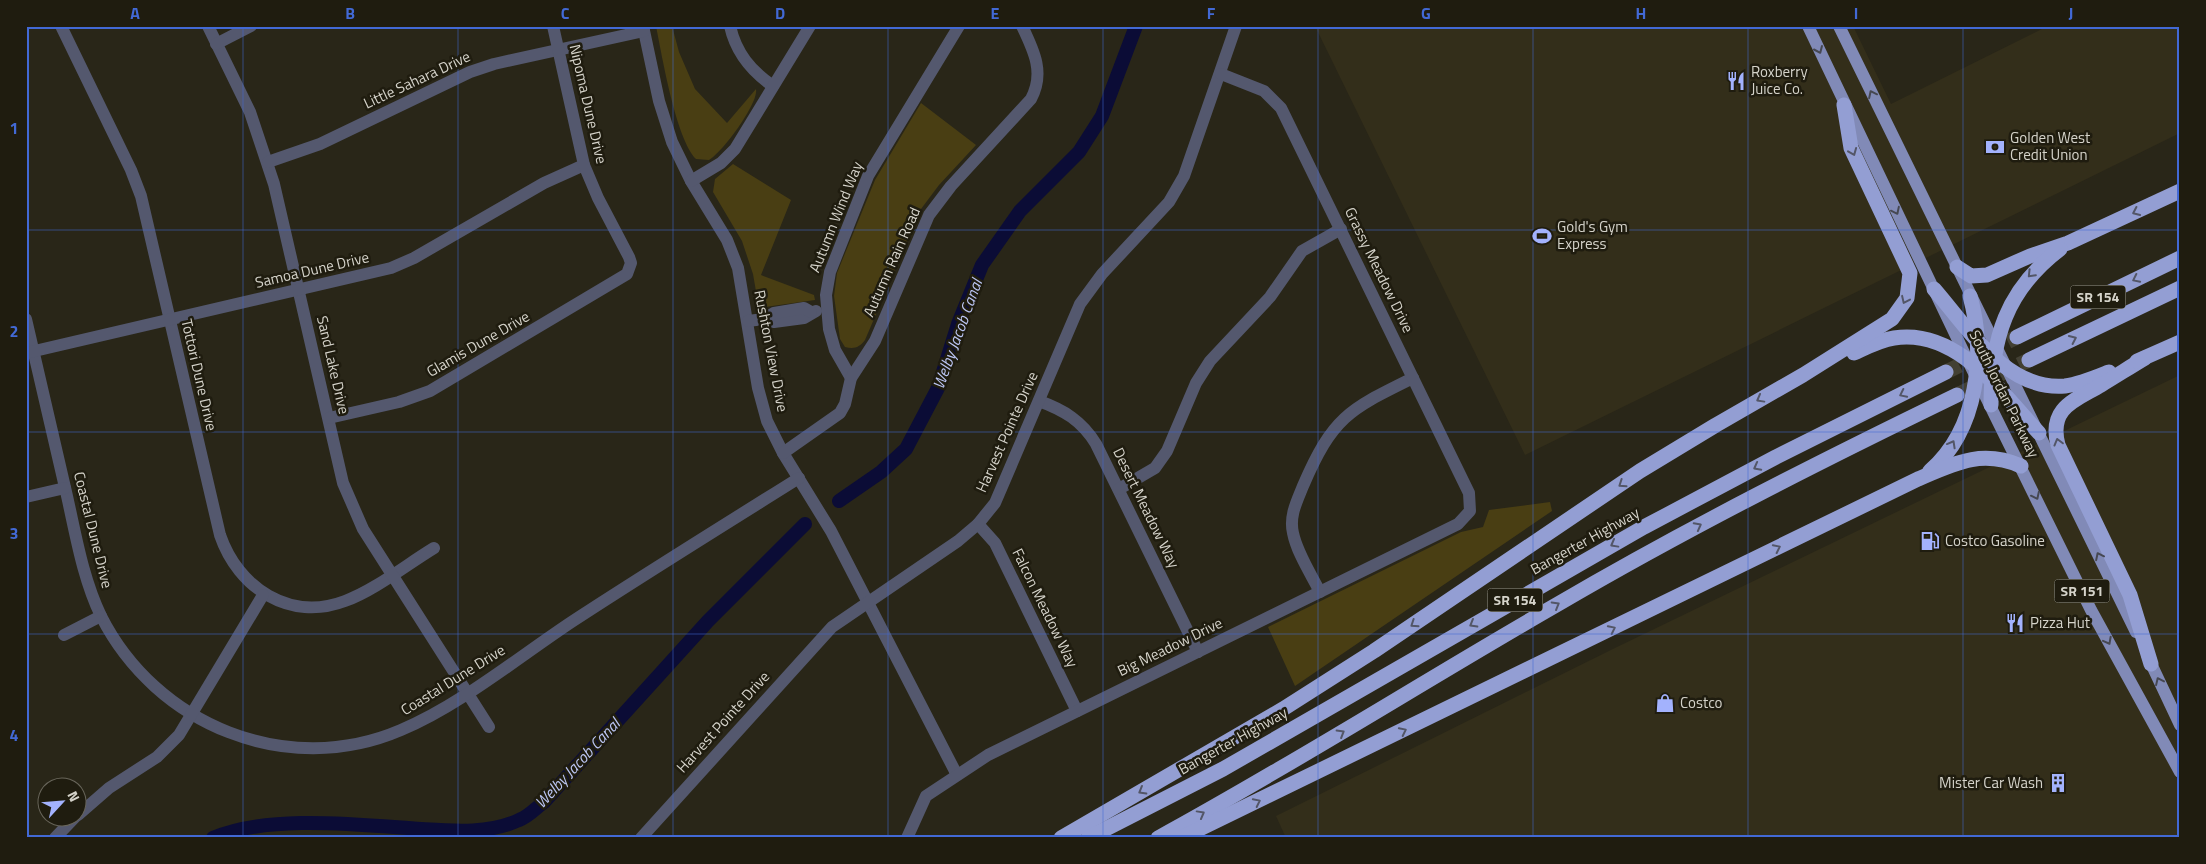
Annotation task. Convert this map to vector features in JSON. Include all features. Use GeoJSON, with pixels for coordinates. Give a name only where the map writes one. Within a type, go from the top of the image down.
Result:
{"type":"FeatureCollection","features":[{"type":"Feature","properties":{"kind":"highway"},"geometry":{"type":"LineString","coordinates":[[1061,838],[1283,709],[1374,651],[1640,471],[1803,376],[1888,323],[1904,305],[1911,284],[1907,264],[1851,148],[1844,104]]}},
{"type":"Feature","properties":{"kind":"highway"},"geometry":{"type":"LineString","coordinates":[[1957,267],[1971,276],[1982,277],[2030,256],[2068,243],[2180,191]]}},
{"type":"Feature","properties":{"kind":"highway"},"geometry":{"type":"LineString","coordinates":[[1991,405],[1992,381],[1999,359],[2006,312],[2020,288],[2050,256],[2068,243]]}},
{"type":"Feature","properties":{"kind":"highway","name":"SR 154"},"geometry":{"type":"LineString","coordinates":[[2017,337],[2180,258]]}},
{"type":"Feature","properties":{"kind":"highway","name":"SR 154"},"geometry":{"type":"LineString","coordinates":[[2029,360],[2180,288]]}},
{"type":"Feature","properties":{"kind":"highway"},"geometry":{"type":"LineString","coordinates":[[1934,289],[1978,339],[1999,359],[2030,382],[2063,386],[2084,382],[2180,342]]}},
{"type":"Feature","properties":{"kind":"highway"},"geometry":{"type":"LineString","coordinates":[[1918,479],[1946,454],[1960,430],[1972,398],[1978,339],[1970,296]]}},
{"type":"Feature","properties":{"kind":"highway"},"geometry":{"type":"LineString","coordinates":[[1803,376],[1878,342],[1913,337],[1933,342],[1992,381],[2039,433]]}},
{"type":"Feature","properties":{"kind":"highway"},"geometry":{"type":"LineString","coordinates":[[2145,358],[2070,402],[2058,418],[2056,436],[2058,444],[2130,595],[2151,664]]}},
{"type":"Feature","properties":{"kind":"highway","name":"Bangerter Highway"},"geometry":{"type":"LineString","coordinates":[[1088,838],[1223,768],[1644,527],[1776,457],[1946,372]]}},
{"type":"Feature","properties":{"kind":"highway","name":"SR 154"},"geometry":{"type":"LineString","coordinates":[[1158,838],[1278,770],[1630,563],[1777,483],[1957,395]]}},
{"type":"Feature","properties":{"kind":"highway"},"geometry":{"type":"LineString","coordinates":[[1181,838],[1918,479],[1954,465],[1987,457],[2004,459],[2021,466]]}},
{"type":"Feature","properties":{"kind":"main road","name":"South Jordan Parkway"},"geometry":{"type":"LineString","coordinates":[[1808,26],[1844,104],[2095,617],[2180,772]]}},
{"type":"Feature","properties":{"kind":"main road","name":"South Jordan Parkway"},"geometry":{"type":"LineString","coordinates":[[1839,26],[1957,267],[1999,359],[2039,433],[2180,725]]}},
{"type":"Feature","properties":{"kind":"street","name":"Tottori Dune Drive"},"geometry":{"type":"LineString","coordinates":[[61,26],[136,183],[220,536],[236,569],[272,600],[295,606],[323,606],[355,597],[434,548]]}},
{"type":"Feature","properties":{"kind":"street","name":"Sand Lake Drive"},"geometry":{"type":"LineString","coordinates":[[208,26],[250,112],[268,162],[300,290],[343,483],[352,506],[392,574],[489,727]]}},
{"type":"Feature","properties":{"kind":"street"},"geometry":{"type":"LineString","coordinates":[[216,44],[252,26]]}},
{"type":"Feature","properties":{"kind":"street","name":"Nipoma Dune Drive"},"geometry":{"type":"LineString","coordinates":[[553,26],[584,165],[598,198],[629,257],[630,269]]}},
{"type":"Feature","properties":{"kind":"street"},"geometry":{"type":"LineString","coordinates":[[730,26],[736,46],[746,62],[758,76],[773,86]]}},
{"type":"Feature","properties":{"kind":"street"},"geometry":{"type":"LineString","coordinates":[[691,181],[721,163],[735,149],[810,26]]}},
{"type":"Feature","properties":{"kind":"street","name":"Autumn Wind Way"},"geometry":{"type":"LineString","coordinates":[[851,378],[835,350],[826,310],[827,282],[830,272],[868,176],[959,26]]}},
{"type":"Feature","properties":{"kind":"street","name":"Autumn Rain Road"},"geometry":{"type":"LineString","coordinates":[[783,453],[840,413],[845,404],[851,378],[875,340],[924,226],[935,206],[1024,109],[1033,95],[1038,76],[1038,62],[1022,26]]}},
{"type":"Feature","properties":{"kind":"street","name":"Harvest Pointe Drive"},"geometry":{"type":"LineString","coordinates":[[641,838],[826,633],[868,601],[958,541],[978,524],[999,495],[1075,315],[1087,293],[1159,213],[1177,189],[1190,162],[1236,26]]}},
{"type":"Feature","properties":{"kind":"street","name":"Little Sahara Drive"},"geometry":{"type":"LineString","coordinates":[[268,162],[327,140],[470,72],[644,28]]}},
{"type":"Feature","properties":{"kind":"street","name":"Rushton View Drive"},"geometry":{"type":"LineString","coordinates":[[644,28],[665,122],[691,181],[720,227],[733,254],[742,282],[762,404],[774,436],[827,523],[957,775]]}},
{"type":"Feature","properties":{"kind":"street","name":"Grassy Meadow Drive"},"geometry":{"type":"LineString","coordinates":[[1221,74],[1264,91],[1277,102],[1469,493],[1470,511]]}},
{"type":"Feature","properties":{"kind":"street","name":"Samoa Dune Drive"},"geometry":{"type":"LineString","coordinates":[[30,352],[300,290],[403,264],[556,176],[584,165]]}},
{"type":"Feature","properties":{"kind":"street"},"geometry":{"type":"LineString","coordinates":[[1118,489],[1160,463],[1202,371],[1270,297],[1302,251],[1341,229]]}},
{"type":"Feature","properties":{"kind":"street","name":"Glamis Dune Drive"},"geometry":{"type":"LineString","coordinates":[[329,418],[399,402],[430,391],[623,278],[630,269]]}},
{"type":"Feature","properties":{"kind":"street"},"geometry":{"type":"LineString","coordinates":[[748,321],[764,319],[774,313],[804,308],[811,312],[826,310]]}},
{"type":"Feature","properties":{"kind":"street","name":"Coastal Dune Drive"},"geometry":{"type":"LineString","coordinates":[[26,319],[30,352],[84,571],[101,616],[136,668],[167,697],[192,715],[217,728],[250,740],[304,748],[336,746],[400,731],[467,692],[572,622],[799,478]]}},
{"type":"Feature","properties":{"kind":"street"},"geometry":{"type":"LineString","coordinates":[[1320,592],[1296,542],[1292,524],[1295,506],[1317,453],[1331,431],[1350,413],[1371,399],[1413,378]]}},
{"type":"Feature","properties":{"kind":"street","name":"Desert Meadow Way"},"geometry":{"type":"LineString","coordinates":[[1039,401],[1069,414],[1084,427],[1096,444],[1198,652]]}},
{"type":"Feature","properties":{"kind":"street"},"geometry":{"type":"LineString","coordinates":[[26,497],[65,488]]}},
{"type":"Feature","properties":{"kind":"street","name":"Big Meadow Drive"},"geometry":{"type":"LineString","coordinates":[[907,838],[926,796],[1004,746],[1458,524],[1470,511]]}},
{"type":"Feature","properties":{"kind":"street","name":"Falcon Meadow Way"},"geometry":{"type":"LineString","coordinates":[[978,524],[996,543],[1077,711]]}},
{"type":"Feature","properties":{"kind":"street"},"geometry":{"type":"LineString","coordinates":[[88,806],[109,788],[165,751],[192,715],[263,594]]}},
{"type":"Feature","properties":{"kind":"street"},"geometry":{"type":"LineString","coordinates":[[64,635],[101,616]]}},
{"type":"Feature","properties":{"kind":"street"},"geometry":{"type":"LineString","coordinates":[[55,838],[67,826]]}},
{"type":"Feature","properties":{"kind":"shaded area"},"geometry":{"type":"Polygon","coordinates":[[[656,26],[672,26],[679,52],[695,89],[727,123],[756,89],[752,105],[739,127],[715,156],[709,160],[696,159],[682,134],[666,76],[656,26]]]}},
{"type":"Feature","properties":{"kind":"shaded area"},"geometry":{"type":"Polygon","coordinates":[[[1315,26],[1853,26],[1891,104],[2048,26],[2180,26],[2180,133],[1525,455],[1315,26]]]}},
{"type":"Feature","properties":{"kind":"shaded area"},"geometry":{"type":"Polygon","coordinates":[[[921,103],[976,145],[939,185],[921,209],[865,340],[856,347],[845,347],[840,339],[834,296],[837,273],[875,180],[921,103]]]}},
{"type":"Feature","properties":{"kind":"shaded area"},"geometry":{"type":"Polygon","coordinates":[[[733,164],[791,200],[761,275],[814,295],[815,300],[765,307],[758,303],[753,274],[742,241],[713,192],[715,179],[733,164]]]}},
{"type":"Feature","properties":{"kind":"shaded area"},"geometry":{"type":"Polygon","coordinates":[[[2180,375],[2180,838],[1286,838],[1276,816],[1617,647],[2180,375]]]}},
{"type":"Feature","properties":{"kind":"shaded area"},"geometry":{"type":"Polygon","coordinates":[[[1550,502],[1552,511],[1295,686],[1268,627],[1461,532],[1483,527],[1489,510],[1550,502]]]}},
{"type":"Feature","properties":{"kind":"waterway","name":"Welby Jacob Canal"},"geometry":{"type":"LineString","coordinates":[[839,501],[881,472],[906,449],[938,388],[958,324],[982,265],[1020,211],[1079,152],[1102,116],[1136,26]]}},
{"type":"Feature","properties":{"kind":"waterway","name":"Welby Jacob Canal"},"geometry":{"type":"LineString","coordinates":[[213,838],[260,826],[287,824],[343,824],[458,831],[496,828],[522,819],[544,802],[708,621],[805,524]]}},
{"type":"Feature","properties":{"kind":"tunnel"},"geometry":{"type":"LineString","coordinates":[[1946,372],[2017,337]]}},
{"type":"Feature","properties":{"kind":"tunnel"},"geometry":{"type":"LineString","coordinates":[[1957,395],[2029,360]]}},
{"type":"Feature","properties":{"kind":"place","name":"Roxberry Juice Co."},"geometry":{"type":"Point","coordinates":[1736,81]}},
{"type":"Feature","properties":{"kind":"place","name":"Golden West Credit Union"},"geometry":{"type":"Point","coordinates":[1995,147]}},
{"type":"Feature","properties":{"kind":"place","name":"Gold's Gym Express"},"geometry":{"type":"Point","coordinates":[1542,236]}},
{"type":"Feature","properties":{"kind":"place","name":"Costco Gasoline"},"geometry":{"type":"Point","coordinates":[1930,541]}},
{"type":"Feature","properties":{"kind":"place","name":"Pizza Hut"},"geometry":{"type":"Point","coordinates":[2015,623]}},
{"type":"Feature","properties":{"kind":"place","name":"Costco"},"geometry":{"type":"Point","coordinates":[1665,703]}},
{"type":"Feature","properties":{"kind":"place","name":"Mister Car Wash"},"geometry":{"type":"Point","coordinates":[2058,783]}}]}
